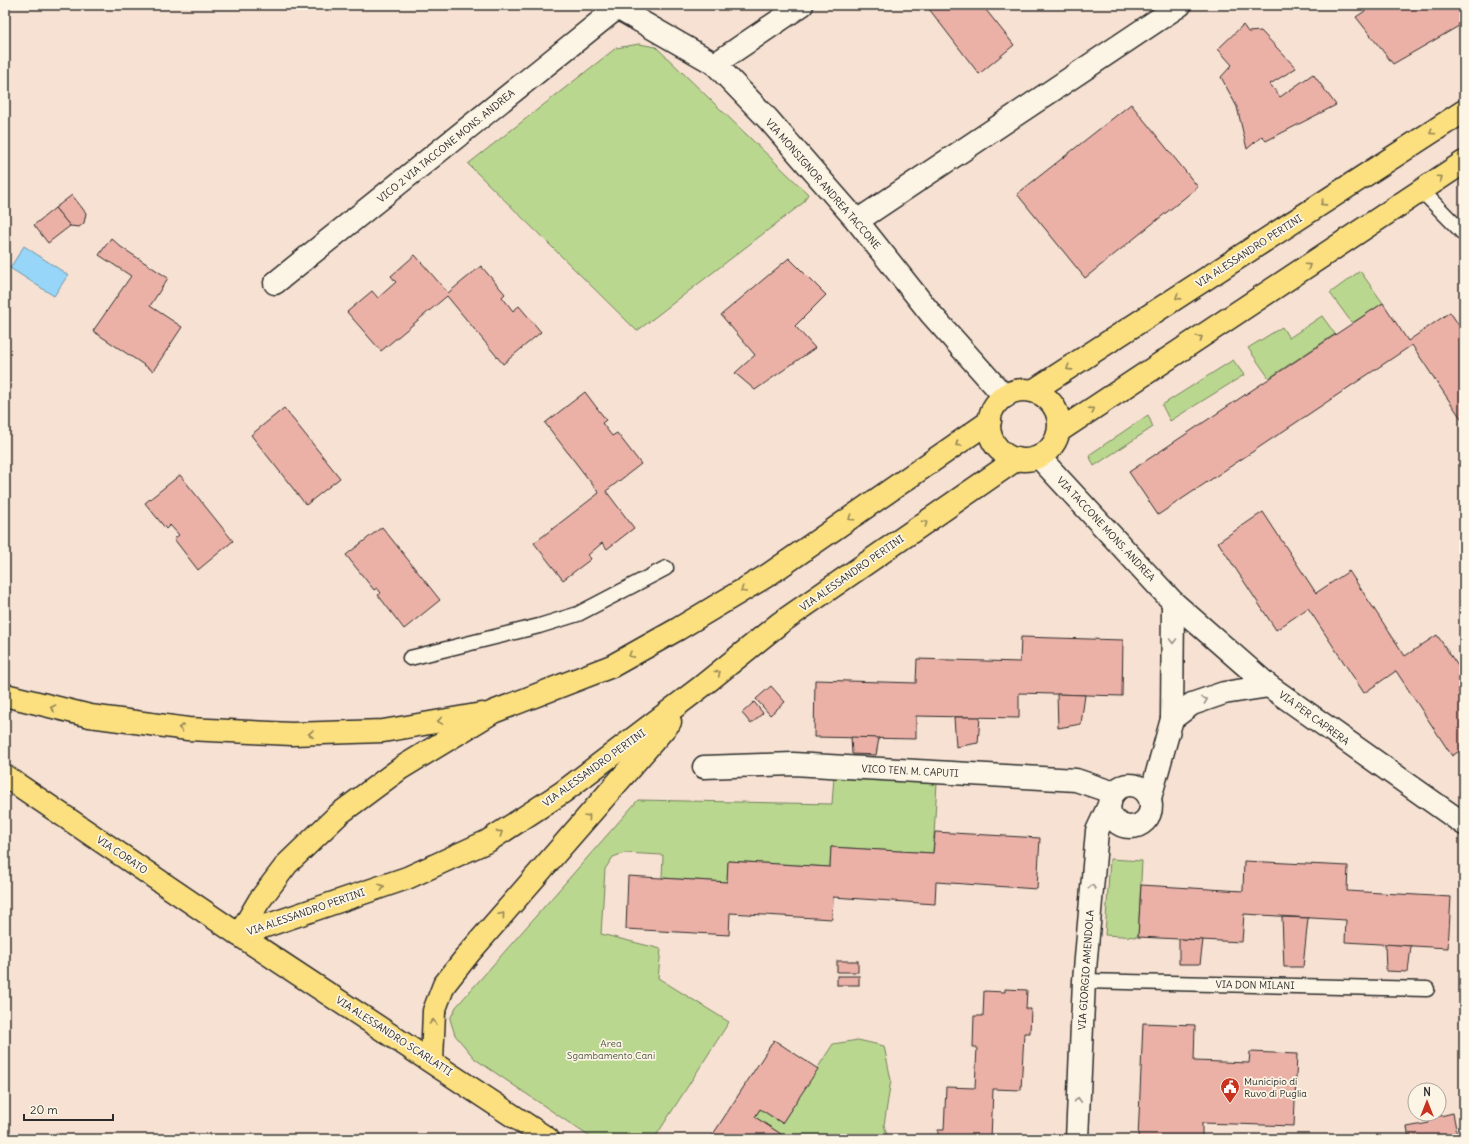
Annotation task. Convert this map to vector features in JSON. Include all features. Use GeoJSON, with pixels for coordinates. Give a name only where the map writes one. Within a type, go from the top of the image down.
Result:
{"type":"FeatureCollection","features":[{"type":"Feature","properties":{"kind":"main road","name":"VIA ALESSANDRO PERTINI"},"geometry":{"type":"LineString","coordinates":[[1033,391],[1464,111]]}},
{"type":"Feature","properties":{"kind":"main road"},"geometry":{"type":"LineString","coordinates":[[1059,431],[1464,162]]}},
{"type":"Feature","properties":{"kind":"main road"},"geometry":{"type":"LineString","coordinates":[[1023,390],[1033,391],[1043,395],[1056,410],[1059,431],[1055,442],[1039,457],[1028,460],[1017,459],[999,449],[992,436],[990,421],[992,412],[1005,397],[1023,390]]}},
{"type":"Feature","properties":{"kind":"main road","name":"VIA ALESSANDRO PERTINI"},"geometry":{"type":"LineString","coordinates":[[239,935],[259,901],[287,864],[339,814],[401,768],[493,712],[612,666],[678,629],[768,575],[990,421]]}},
{"type":"Feature","properties":{"kind":"main road","name":"VIA ALESSANDRO PERTINI"},"geometry":{"type":"LineString","coordinates":[[239,935],[407,878],[488,841],[563,792],[701,687],[780,623],[1017,459]]}},
{"type":"Feature","properties":{"kind":"main road"},"geometry":{"type":"LineString","coordinates":[[432,1061],[434,1011],[444,985],[470,952],[701,687]]}},
{"type":"Feature","properties":{"kind":"main road"},"geometry":{"type":"LineString","coordinates":[[5,695],[90,716],[188,729],[292,734],[383,730],[493,712]]}},
{"type":"Feature","properties":{"kind":"main road","name":"VIA CORATO"},"geometry":{"type":"LineString","coordinates":[[5,776],[239,935]]}},
{"type":"Feature","properties":{"kind":"main road","name":"VIA ALESSANDRO SCARLATTI"},"geometry":{"type":"LineString","coordinates":[[239,935],[548,1139]]}},
{"type":"Feature","properties":{"kind":"street"},"geometry":{"type":"LineString","coordinates":[[715,64],[802,5]]}},
{"type":"Feature","properties":{"kind":"street"},"geometry":{"type":"LineString","coordinates":[[857,221],[1180,5]]}},
{"type":"Feature","properties":{"kind":"street","name":"VIA MONSIGNOR ANDREA TACCONE"},"geometry":{"type":"LineString","coordinates":[[614,7],[715,64],[768,119],[857,221],[931,314],[1005,397]]}},
{"type":"Feature","properties":{"kind":"street","name":"VICO 2 VIA TACCONE MONS. ANDREA"},"geometry":{"type":"LineString","coordinates":[[275,283],[614,7]]}},
{"type":"Feature","properties":{"kind":"street","name":"VIA TACCONE MONS. ANDREA"},"geometry":{"type":"LineString","coordinates":[[1039,457],[1173,602]]}},
{"type":"Feature","properties":{"kind":"street"},"geometry":{"type":"LineString","coordinates":[[1150,798],[1147,793],[1135,785],[1122,787],[1112,798],[1113,817],[1118,823],[1130,827],[1143,823],[1148,818],[1150,812],[1150,798],[1172,719],[1173,602]]}},
{"type":"Feature","properties":{"kind":"street","name":"VIA PER CAPRERA"},"geometry":{"type":"LineString","coordinates":[[1173,602],[1269,686],[1375,763],[1461,816]]}},
{"type":"Feature","properties":{"kind":"street"},"geometry":{"type":"LineString","coordinates":[[1172,719],[1192,704],[1224,693],[1269,686]]}},
{"type":"Feature","properties":{"kind":"street","name":"VICO TEN. M. CAPUTI"},"geometry":{"type":"LineString","coordinates":[[704,768],[793,764],[1076,780],[1112,798]]}},
{"type":"Feature","properties":{"kind":"street","name":"VIA GIORGIO AMENDOLA"},"geometry":{"type":"LineString","coordinates":[[1077,1139],[1084,981],[1097,830],[1112,798]]}},
{"type":"Feature","properties":{"kind":"lane"},"geometry":{"type":"LineString","coordinates":[[1422,191],[1464,234]]}},
{"type":"Feature","properties":{"kind":"lane"},"geometry":{"type":"LineString","coordinates":[[410,658],[539,626],[578,614],[666,568]]}},
{"type":"Feature","properties":{"kind":"lane","name":"VIA DON MILANI"},"geometry":{"type":"LineString","coordinates":[[1084,981],[1427,989]]}},
{"type":"Feature","properties":{"kind":"green space"},"geometry":{"type":"Polygon","coordinates":[[[639,44],[656,47],[808,194],[803,203],[637,331],[468,164],[616,48],[639,44]]]}},
{"type":"Feature","properties":{"kind":"green space"},"geometry":{"type":"Polygon","coordinates":[[[1360,271],[1383,303],[1352,323],[1330,293],[1360,271]]]}},
{"type":"Feature","properties":{"kind":"green space"},"geometry":{"type":"Polygon","coordinates":[[[1322,316],[1335,334],[1269,378],[1248,348],[1282,327],[1289,338],[1322,316]]]}},
{"type":"Feature","properties":{"kind":"green space"},"geometry":{"type":"Polygon","coordinates":[[[1233,360],[1244,375],[1170,421],[1162,405],[1233,360]]]}},
{"type":"Feature","properties":{"kind":"green space"},"geometry":{"type":"Polygon","coordinates":[[[1148,415],[1153,427],[1094,466],[1089,455],[1148,415]]]}},
{"type":"Feature","properties":{"kind":"green space","name":"Area Sgambamento Cani"},"geometry":{"type":"Polygon","coordinates":[[[834,776],[937,782],[933,853],[831,847],[830,867],[728,861],[727,882],[662,878],[663,855],[624,853],[613,857],[605,869],[601,934],[661,949],[658,978],[729,1022],[654,1139],[593,1139],[475,1059],[455,1035],[450,1019],[456,1007],[638,800],[832,804],[834,776]]]}},
{"type":"Feature","properties":{"kind":"green space"},"geometry":{"type":"Polygon","coordinates":[[[1110,859],[1142,861],[1138,937],[1105,935],[1110,859]]]}},
{"type":"Feature","properties":{"kind":"green space"},"geometry":{"type":"Polygon","coordinates":[[[858,1040],[884,1046],[891,1080],[884,1125],[888,1139],[788,1139],[755,1117],[760,1109],[782,1123],[833,1044],[858,1040]]]}},
{"type":"Feature","properties":{"kind":"water"},"geometry":{"type":"Polygon","coordinates":[[[24,246],[68,275],[54,296],[10,268],[24,246]]]}},
{"type":"Feature","properties":{"kind":"building"},"geometry":{"type":"Polygon","coordinates":[[[926,5],[982,5],[1014,45],[979,74],[926,5]]]}},
{"type":"Feature","properties":{"kind":"building"},"geometry":{"type":"Polygon","coordinates":[[[1374,5],[1464,5],[1464,23],[1393,64],[1356,17],[1374,5]]]}},
{"type":"Feature","properties":{"kind":"building"},"geometry":{"type":"Polygon","coordinates":[[[1243,25],[1248,32],[1261,31],[1296,68],[1270,84],[1280,97],[1313,74],[1336,105],[1266,141],[1262,136],[1247,149],[1237,107],[1221,77],[1232,65],[1218,49],[1243,25]]]}},
{"type":"Feature","properties":{"kind":"building"},"geometry":{"type":"Polygon","coordinates":[[[1131,104],[1198,187],[1085,278],[1017,194],[1131,104]]]}},
{"type":"Feature","properties":{"kind":"building"},"geometry":{"type":"Polygon","coordinates":[[[72,195],[86,213],[84,223],[79,227],[70,226],[55,208],[72,195]]]}},
{"type":"Feature","properties":{"kind":"building"},"geometry":{"type":"Polygon","coordinates":[[[55,208],[70,226],[48,243],[34,225],[55,208]]]}},
{"type":"Feature","properties":{"kind":"building"},"geometry":{"type":"Polygon","coordinates":[[[111,238],[121,247],[168,278],[150,306],[182,327],[153,371],[93,331],[131,276],[99,255],[111,238]]]}},
{"type":"Feature","properties":{"kind":"building"},"geometry":{"type":"Polygon","coordinates":[[[415,255],[448,293],[481,266],[505,294],[502,297],[513,311],[519,306],[541,332],[503,364],[447,296],[381,351],[347,312],[372,291],[378,298],[396,282],[391,276],[415,255]]]}},
{"type":"Feature","properties":{"kind":"building"},"geometry":{"type":"Polygon","coordinates":[[[789,258],[826,295],[795,326],[815,348],[755,390],[735,373],[755,355],[721,315],[789,258]]]}},
{"type":"Feature","properties":{"kind":"building"},"geometry":{"type":"Polygon","coordinates":[[[1383,303],[1408,341],[1450,312],[1464,333],[1464,423],[1412,345],[1158,515],[1129,472],[1383,303]]]}},
{"type":"Feature","properties":{"kind":"building"},"geometry":{"type":"Polygon","coordinates":[[[585,392],[606,420],[602,423],[612,436],[617,433],[641,464],[606,491],[634,528],[607,549],[602,543],[588,555],[591,559],[563,580],[534,543],[599,493],[545,423],[585,392]]]}},
{"type":"Feature","properties":{"kind":"building"},"geometry":{"type":"Polygon","coordinates":[[[284,408],[340,478],[306,505],[251,435],[284,408]]]}},
{"type":"Feature","properties":{"kind":"building"},"geometry":{"type":"Polygon","coordinates":[[[180,475],[233,541],[198,570],[174,539],[179,535],[170,525],[166,529],[145,503],[180,475]]]}},
{"type":"Feature","properties":{"kind":"building"},"geometry":{"type":"Polygon","coordinates":[[[1263,512],[1316,593],[1349,571],[1405,656],[1437,635],[1464,675],[1464,748],[1452,756],[1396,671],[1364,693],[1308,608],[1276,630],[1218,542],[1263,512]]]}},
{"type":"Feature","properties":{"kind":"building"},"geometry":{"type":"Polygon","coordinates":[[[382,527],[440,600],[404,629],[378,595],[381,593],[377,588],[374,590],[346,555],[382,527]]]}},
{"type":"Feature","properties":{"kind":"building"},"geometry":{"type":"Polygon","coordinates":[[[1021,637],[1123,640],[1122,696],[1019,693],[1019,718],[916,716],[916,739],[814,737],[815,680],[916,683],[917,659],[1020,662],[1021,637]]]}},
{"type":"Feature","properties":{"kind":"building"},"geometry":{"type":"Polygon","coordinates":[[[771,686],[785,702],[770,715],[756,699],[771,686]]]}},
{"type":"Feature","properties":{"kind":"building"},"geometry":{"type":"Polygon","coordinates":[[[1057,694],[1085,695],[1081,724],[1058,728],[1057,694]]]}},
{"type":"Feature","properties":{"kind":"building"},"geometry":{"type":"Polygon","coordinates":[[[754,702],[763,713],[751,724],[742,713],[754,702]]]}},
{"type":"Feature","properties":{"kind":"building"},"geometry":{"type":"Polygon","coordinates":[[[954,717],[980,717],[978,743],[956,747],[954,717]]]}},
{"type":"Feature","properties":{"kind":"building"},"geometry":{"type":"Polygon","coordinates":[[[851,737],[879,738],[876,755],[852,754],[851,737]]]}},
{"type":"Feature","properties":{"kind":"building"},"geometry":{"type":"Polygon","coordinates":[[[935,832],[1040,838],[1037,889],[936,882],[935,904],[833,897],[832,919],[730,913],[729,935],[626,929],[628,876],[727,882],[728,861],[830,867],[831,847],[933,853],[935,832]]]}},
{"type":"Feature","properties":{"kind":"building"},"geometry":{"type":"Polygon","coordinates":[[[1244,861],[1348,866],[1347,891],[1451,897],[1448,948],[1345,942],[1346,920],[1244,914],[1242,942],[1138,937],[1141,885],[1243,891],[1244,861]]]}},
{"type":"Feature","properties":{"kind":"building"},"geometry":{"type":"Polygon","coordinates":[[[1282,917],[1308,918],[1303,967],[1284,967],[1282,917]]]}},
{"type":"Feature","properties":{"kind":"building"},"geometry":{"type":"Polygon","coordinates":[[[1179,939],[1203,940],[1200,964],[1179,964],[1179,939]]]}},
{"type":"Feature","properties":{"kind":"building"},"geometry":{"type":"Polygon","coordinates":[[[1385,944],[1411,946],[1408,972],[1386,971],[1385,944]]]}},
{"type":"Feature","properties":{"kind":"building"},"geometry":{"type":"Polygon","coordinates":[[[837,961],[858,961],[858,972],[837,972],[837,961]]]}},
{"type":"Feature","properties":{"kind":"building"},"geometry":{"type":"Polygon","coordinates":[[[837,976],[859,976],[859,985],[837,985],[837,976]]]}},
{"type":"Feature","properties":{"kind":"building"},"geometry":{"type":"Polygon","coordinates":[[[1005,989],[1027,990],[1026,1009],[1031,1009],[1030,1033],[1024,1033],[1021,1090],[993,1089],[991,1139],[938,1139],[938,1130],[944,1130],[946,1087],[975,1088],[977,1047],[973,1047],[974,1016],[983,1016],[984,991],[1005,992],[1005,989]]]}},
{"type":"Feature","properties":{"kind":"building"},"geometry":{"type":"Polygon","coordinates":[[[1143,1023],[1195,1025],[1194,1061],[1249,1063],[1250,1052],[1297,1054],[1294,1126],[1202,1123],[1202,1137],[1191,1137],[1191,1139],[1138,1139],[1143,1023]]]}},
{"type":"Feature","properties":{"kind":"building"},"geometry":{"type":"Polygon","coordinates":[[[774,1040],[818,1069],[782,1123],[760,1109],[755,1117],[787,1138],[710,1139],[774,1040]]]}},
{"type":"Feature","properties":{"kind":"building"},"geometry":{"type":"Polygon","coordinates":[[[1453,1113],[1458,1139],[1409,1139],[1407,1127],[1429,1122],[1447,1122],[1447,1114],[1453,1113]]]}},
{"type":"Feature","properties":{"kind":"place","name":"Municipio di Ruvo di Puglia"},"geometry":{"type":"Point","coordinates":[1230,1104]}}]}
